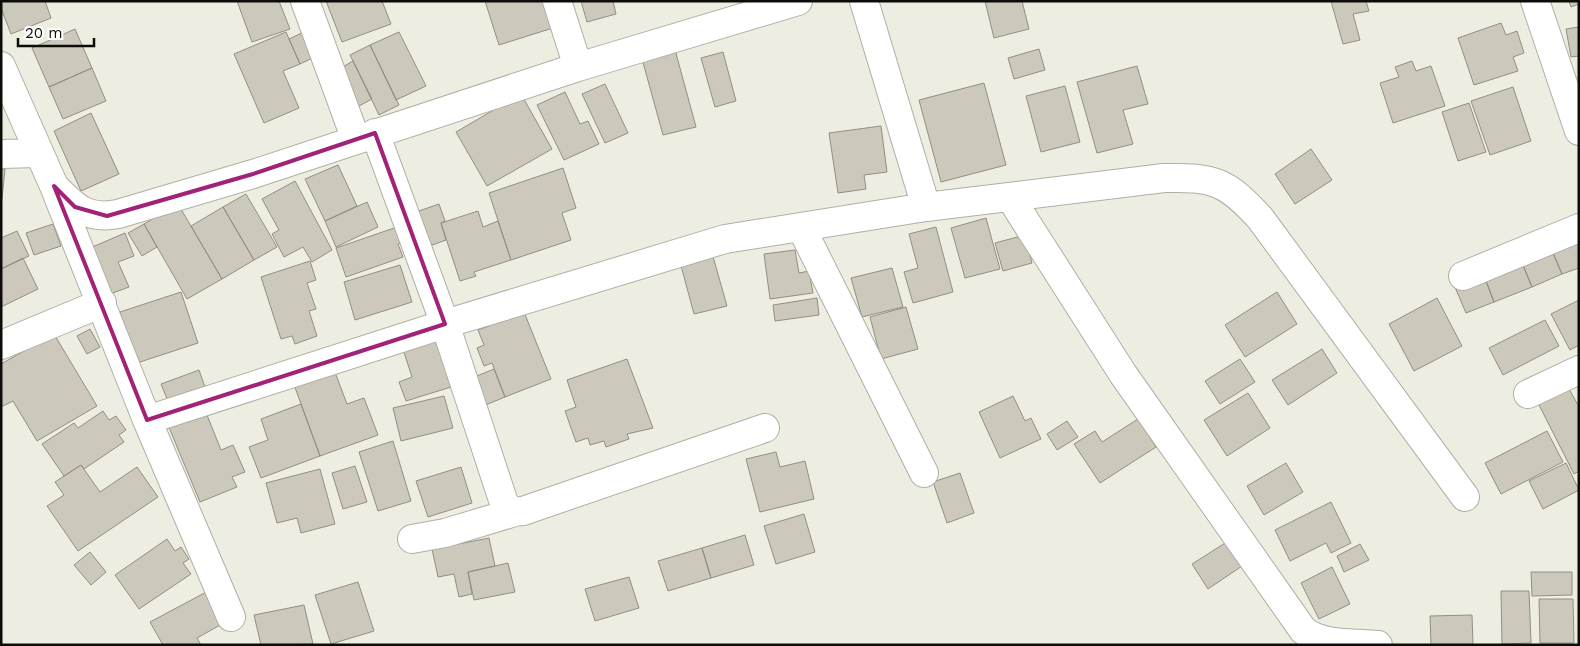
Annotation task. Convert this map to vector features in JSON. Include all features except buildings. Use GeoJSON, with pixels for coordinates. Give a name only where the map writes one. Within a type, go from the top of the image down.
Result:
{"type":"FeatureCollection","features":[{"type":"Feature","properties":{"kind":"street"},"geometry":{"type":"LineString","coordinates":[[305,1],[365,136],[394,179],[445,324],[504,503],[516,512]]}},
{"type":"Feature","properties":{"kind":"street"},"geometry":{"type":"LineString","coordinates":[[557,1],[578,67]]}},
{"type":"Feature","properties":{"kind":"street"},"geometry":{"type":"LineString","coordinates":[[54,186],[75,207],[87,213],[107,216],[254,174],[765,6],[798,1]]}},
{"type":"Feature","properties":{"kind":"street"},"geometry":{"type":"LineString","coordinates":[[864,1],[926,207]]}},
{"type":"Feature","properties":{"kind":"street"},"geometry":{"type":"LineString","coordinates":[[1535,1],[1579,130]]}},
{"type":"Feature","properties":{"kind":"street"},"geometry":{"type":"LineString","coordinates":[[1,66],[54,186],[147,420],[231,617]]}},
{"type":"Feature","properties":{"kind":"street"},"geometry":{"type":"LineString","coordinates":[[1,154],[38,153]]}},
{"type":"Feature","properties":{"kind":"street"},"geometry":{"type":"LineString","coordinates":[[147,420],[445,324],[726,238],[926,207],[1164,178],[1206,179],[1226,187],[1248,205],[1284,248],[1465,497]]}},
{"type":"Feature","properties":{"kind":"street"},"geometry":{"type":"LineString","coordinates":[[1010,197],[1123,374],[1303,630],[1321,643],[1378,645]]}},
{"type":"Feature","properties":{"kind":"street"},"geometry":{"type":"LineString","coordinates":[[801,227],[924,473]]}},
{"type":"Feature","properties":{"kind":"street"},"geometry":{"type":"LineString","coordinates":[[1463,276],[1579,228]]}},
{"type":"Feature","properties":{"kind":"street"},"geometry":{"type":"LineString","coordinates":[[1,345],[102,303]]}},
{"type":"Feature","properties":{"kind":"street"},"geometry":{"type":"LineString","coordinates":[[1528,394],[1579,370]]}},
{"type":"Feature","properties":{"kind":"street"},"geometry":{"type":"LineString","coordinates":[[412,539],[445,533],[516,512],[764,428]]}},
{"type":"Feature","properties":{"kind":"highlighted area"},"geometry":{"type":"Polygon","coordinates":[[[375,133],[445,324],[147,420],[54,186],[75,207],[107,216],[253,174],[375,133]]]}}]}
